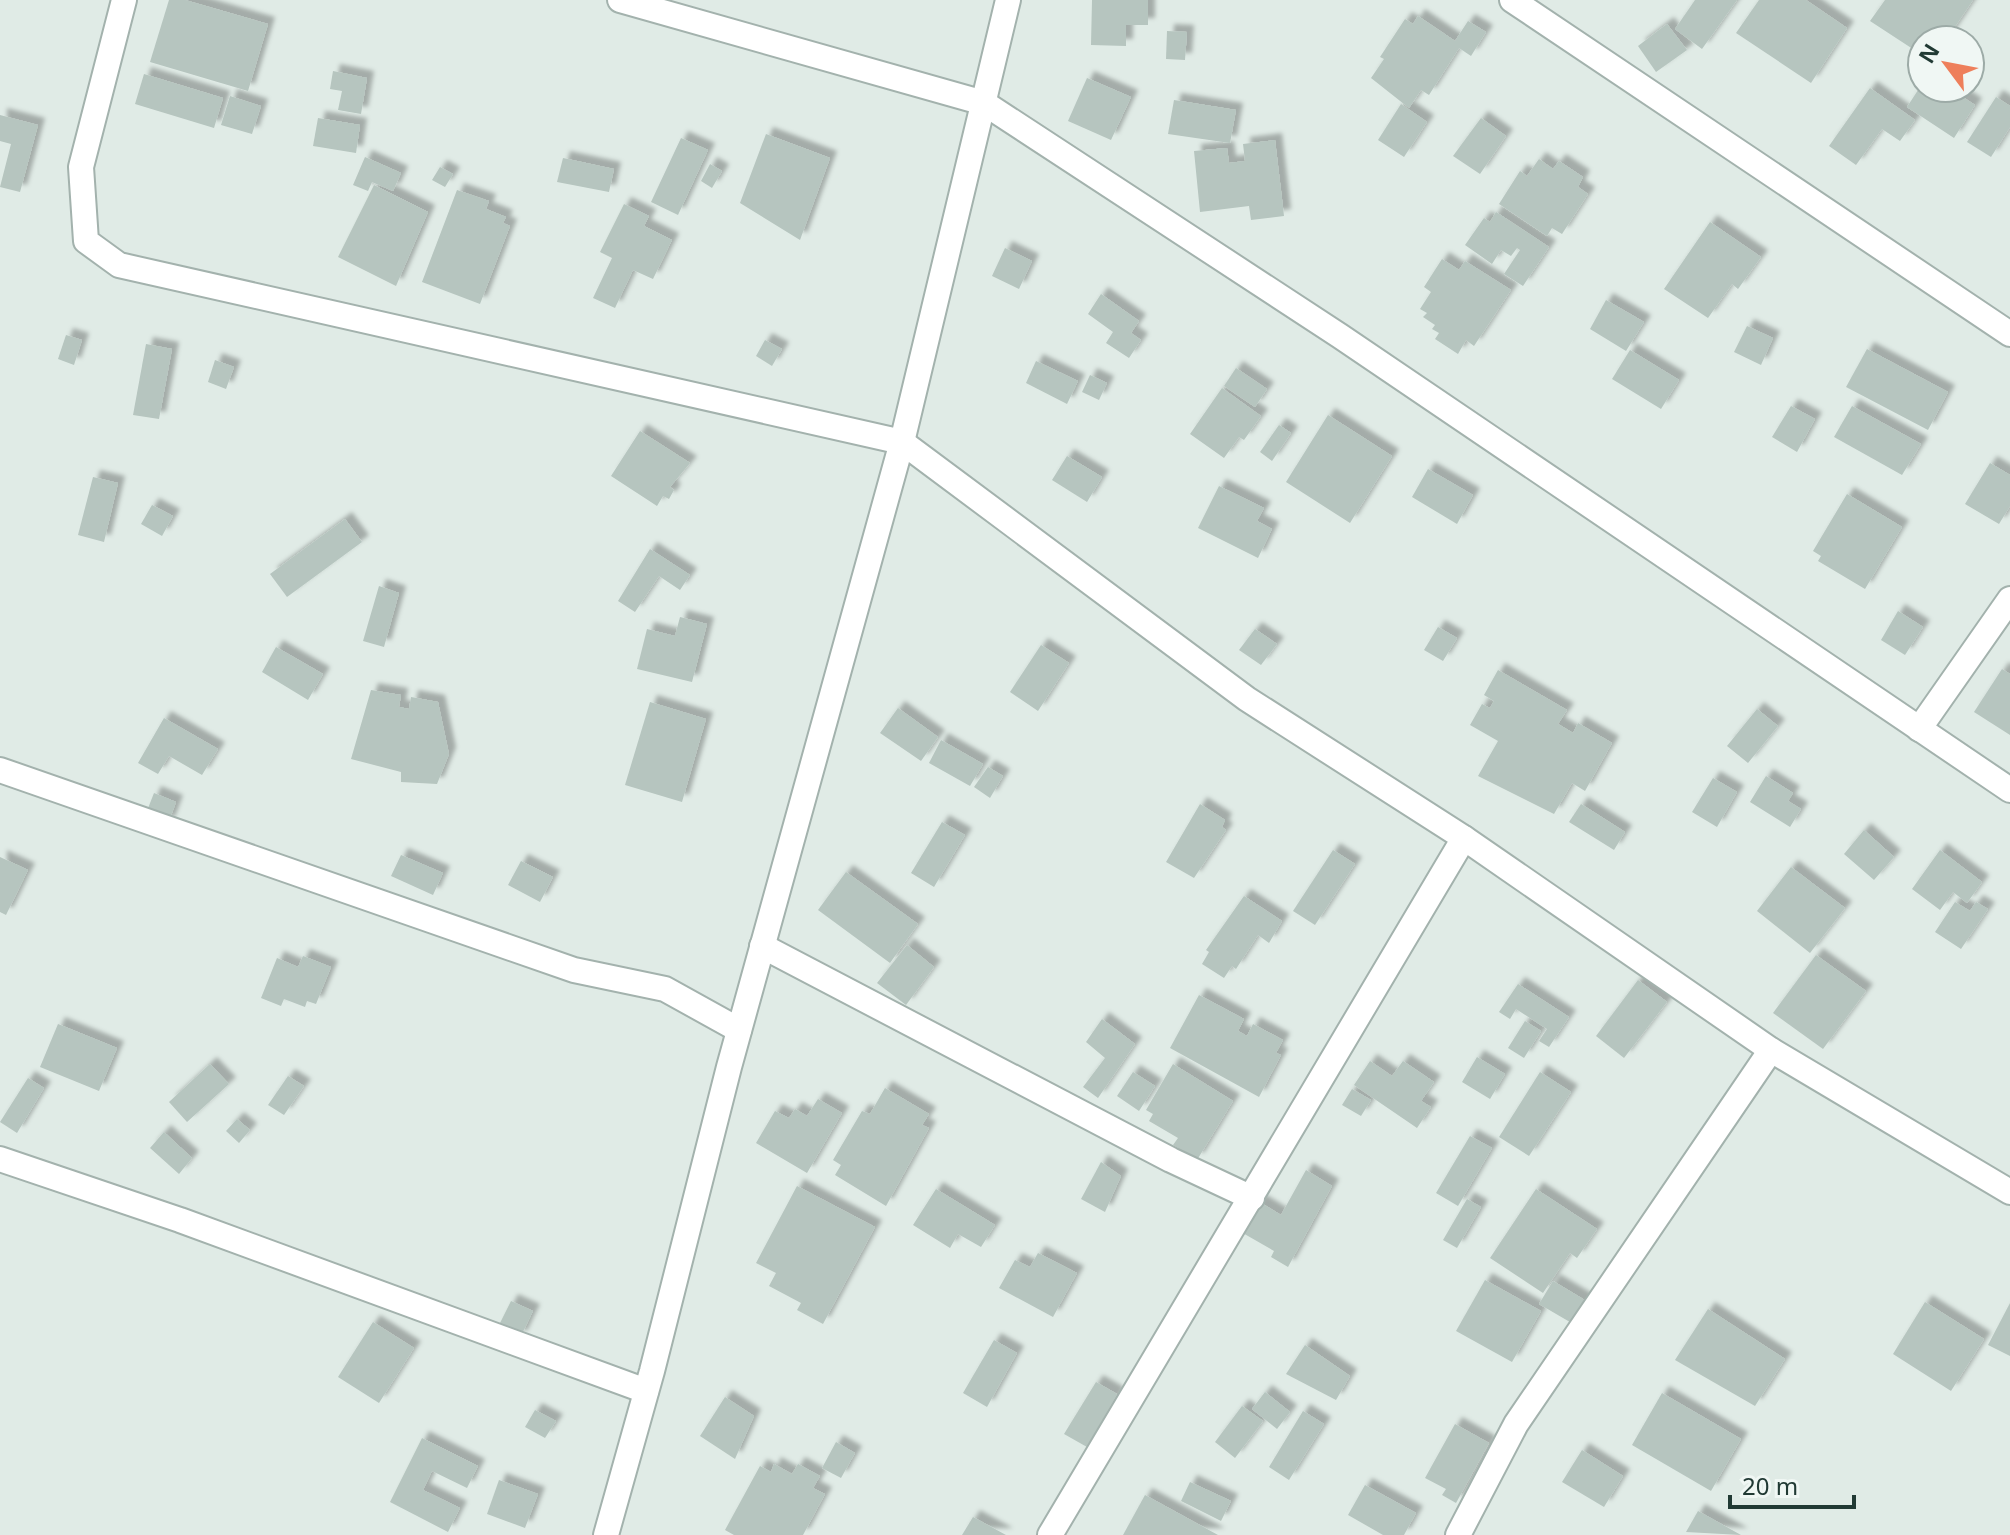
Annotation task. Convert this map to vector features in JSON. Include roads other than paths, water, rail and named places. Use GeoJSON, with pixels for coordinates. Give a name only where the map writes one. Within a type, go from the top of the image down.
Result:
{"type":"FeatureCollection","features":[{"type":"Feature","properties":{"kind":"street"},"geometry":{"type":"LineString","coordinates":[[124,0],[81,167],[86,241],[119,265],[902,442],[1247,699],[1464,838],[1771,1050],[2010,1192]]}},
{"type":"Feature","properties":{"kind":"street"},"geometry":{"type":"LineString","coordinates":[[620,0],[984,103],[1353,345],[2010,790]]}},
{"type":"Feature","properties":{"kind":"street"},"geometry":{"type":"LineString","coordinates":[[606,1535],[739,1030],[902,442],[1008,0]]}},
{"type":"Feature","properties":{"kind":"street"},"geometry":{"type":"LineString","coordinates":[[1512,0],[2010,334]]}},
{"type":"Feature","properties":{"kind":"street"},"geometry":{"type":"LineString","coordinates":[[1919,729],[2010,599]]}},
{"type":"Feature","properties":{"kind":"street"},"geometry":{"type":"LineString","coordinates":[[0,770],[574,970],[665,989],[739,1030]]}},
{"type":"Feature","properties":{"kind":"street"},"geometry":{"type":"LineString","coordinates":[[1050,1535],[1464,838]]}},
{"type":"Feature","properties":{"kind":"street"},"geometry":{"type":"LineString","coordinates":[[762,946],[1171,1160],[1252,1198]]}},
{"type":"Feature","properties":{"kind":"street"},"geometry":{"type":"LineString","coordinates":[[1458,1535],[1516,1424],[1771,1050]]}},
{"type":"Feature","properties":{"kind":"street"},"geometry":{"type":"LineString","coordinates":[[0,1159],[180,1220],[646,1391]]}}]}
